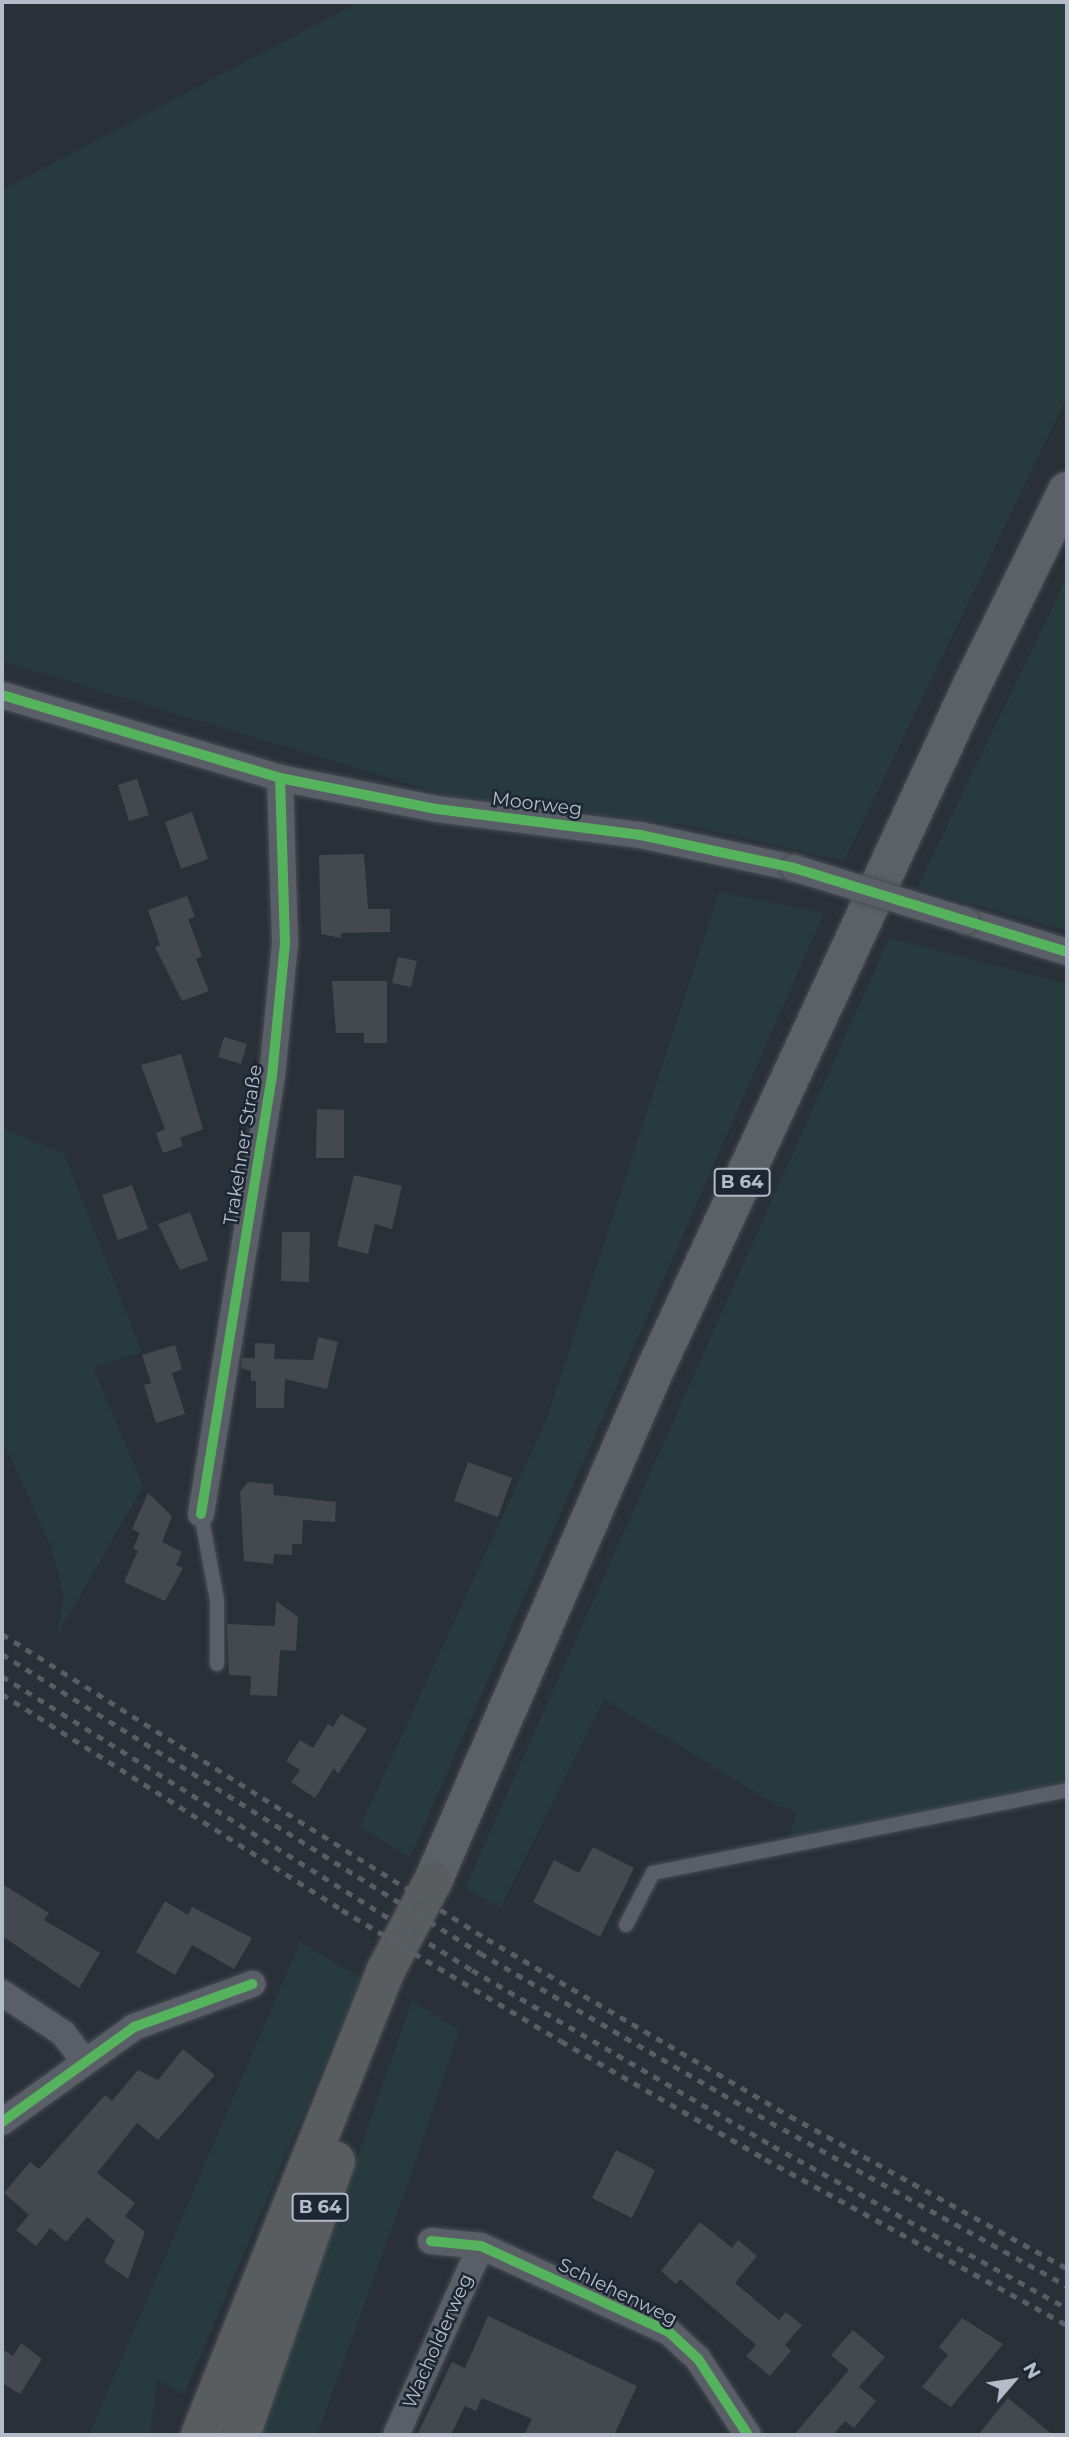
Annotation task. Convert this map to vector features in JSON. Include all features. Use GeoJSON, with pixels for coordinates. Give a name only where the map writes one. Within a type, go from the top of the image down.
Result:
{"type":"FeatureCollection","features":[{"type":"Feature","properties":{"kind":"highway","name":"B 64"},"geometry":{"type":"LineString","coordinates":[[200,2435],[386,1970],[433,1881]]}},
{"type":"Feature","properties":{"kind":"highway","name":"B 64"},"geometry":{"type":"LineString","coordinates":[[240,2435],[433,1881]]}},
{"type":"Feature","properties":{"kind":"main road","name":"B 64"},"geometry":{"type":"LineString","coordinates":[[433,1881],[653,1374],[972,685],[1067,491]]}},
{"type":"Feature","properties":{"kind":"street","name":"Moorweg"},"geometry":{"type":"LineString","coordinates":[[2,695],[280,778],[437,809],[639,835],[794,868],[1067,951]]}},
{"type":"Feature","properties":{"kind":"street","name":"Trakehner Straße"},"geometry":{"type":"LineString","coordinates":[[201,1514],[272,1076],[285,944],[280,778]]}},
{"type":"Feature","properties":{"kind":"street"},"geometry":{"type":"LineString","coordinates":[[2,2122],[134,2027],[252,1984]]}},
{"type":"Feature","properties":{"kind":"street"},"geometry":{"type":"LineString","coordinates":[[2,1993],[63,2033],[85,2062]]}},
{"type":"Feature","properties":{"kind":"street","name":"Schlehenweg"},"geometry":{"type":"LineString","coordinates":[[431,2241],[481,2246],[669,2332],[698,2359],[748,2435]]}},
{"type":"Feature","properties":{"kind":"street","name":"Wacholderweg"},"geometry":{"type":"LineString","coordinates":[[396,2435],[481,2246]]}},
{"type":"Feature","properties":{"kind":"lane"},"geometry":{"type":"LineString","coordinates":[[201,1514],[217,1600],[217,1664]]}},
{"type":"Feature","properties":{"kind":"lane"},"geometry":{"type":"LineString","coordinates":[[626,1925],[653,1873],[1067,1790]]}},
{"type":"Feature","properties":{"kind":"green space"},"geometry":{"type":"Polygon","coordinates":[[[359,2],[1067,2],[1067,397],[844,861],[693,826],[446,795],[2,661],[2,190],[359,2]]]}},
{"type":"Feature","properties":{"kind":"green space"},"geometry":{"type":"Polygon","coordinates":[[[1067,577],[1067,931],[917,888],[1067,577]]]}},
{"type":"Feature","properties":{"kind":"green space"},"geometry":{"type":"Polygon","coordinates":[[[719,892],[824,913],[410,1857],[360,1827],[546,1421],[719,892]]]}},
{"type":"Feature","properties":{"kind":"green space"},"geometry":{"type":"Polygon","coordinates":[[[889,938],[1067,984],[1067,1781],[788,1843],[797,1812],[776,1805],[604,1699],[500,1908],[465,1888],[889,938]]]}},
{"type":"Feature","properties":{"kind":"green space"},"geometry":{"type":"Polygon","coordinates":[[[2,1128],[64,1154],[142,1352],[93,1367],[143,1486],[57,1636],[64,1597],[52,1549],[2,1438],[2,1128]]]}},
{"type":"Feature","properties":{"kind":"green space"},"geometry":{"type":"Polygon","coordinates":[[[300,1942],[361,1978],[184,2394],[157,2380],[150,2435],[89,2435],[300,1942]]]}},
{"type":"Feature","properties":{"kind":"green space"},"geometry":{"type":"Polygon","coordinates":[[[412,2001],[459,2030],[407,2186],[317,2435],[260,2435],[412,2001]]]}},
{"type":"Feature","properties":{"kind":"building"},"geometry":{"type":"Polygon","coordinates":[[[137,779],[149,815],[129,821],[118,785],[137,779]]]}},
{"type":"Feature","properties":{"kind":"building"},"geometry":{"type":"Polygon","coordinates":[[[192,812],[208,859],[181,869],[165,822],[192,812]]]}},
{"type":"Feature","properties":{"kind":"building"},"geometry":{"type":"Polygon","coordinates":[[[364,854],[368,909],[390,909],[390,932],[341,933],[341,938],[321,934],[319,855],[364,854]]]}},
{"type":"Feature","properties":{"kind":"building"},"geometry":{"type":"Polygon","coordinates":[[[187,896],[195,917],[188,919],[202,956],[196,959],[209,991],[182,1001],[155,947],[160,945],[148,910],[187,896]]]}},
{"type":"Feature","properties":{"kind":"building"},"geometry":{"type":"Polygon","coordinates":[[[398,957],[417,961],[411,987],[392,983],[398,957]]]}},
{"type":"Feature","properties":{"kind":"building"},"geometry":{"type":"Polygon","coordinates":[[[332,981],[387,981],[387,1043],[364,1043],[364,1033],[336,1033],[332,981]]]}},
{"type":"Feature","properties":{"kind":"building"},"geometry":{"type":"Polygon","coordinates":[[[224,1037],[247,1044],[241,1064],[218,1057],[224,1037]]]}},
{"type":"Feature","properties":{"kind":"building"},"geometry":{"type":"Polygon","coordinates":[[[181,1054],[203,1129],[180,1138],[183,1146],[163,1153],[156,1133],[165,1129],[141,1065],[181,1054]]]}},
{"type":"Feature","properties":{"kind":"building"},"geometry":{"type":"Polygon","coordinates":[[[317,1109],[344,1110],[344,1158],[316,1158],[317,1109]]]}},
{"type":"Feature","properties":{"kind":"building"},"geometry":{"type":"Polygon","coordinates":[[[354,1175],[402,1186],[392,1229],[375,1224],[368,1254],[337,1246],[354,1175]]]}},
{"type":"Feature","properties":{"kind":"building"},"geometry":{"type":"Polygon","coordinates":[[[132,1185],[148,1229],[118,1240],[102,1195],[132,1185]]]}},
{"type":"Feature","properties":{"kind":"building"},"geometry":{"type":"Polygon","coordinates":[[[190,1212],[208,1260],[180,1270],[158,1224],[190,1212]]]}},
{"type":"Feature","properties":{"kind":"building"},"geometry":{"type":"Polygon","coordinates":[[[282,1232],[310,1232],[309,1282],[281,1281],[282,1232]]]}},
{"type":"Feature","properties":{"kind":"building"},"geometry":{"type":"Polygon","coordinates":[[[318,1337],[338,1342],[327,1389],[285,1379],[284,1408],[256,1408],[256,1381],[251,1381],[251,1371],[241,1368],[242,1358],[255,1358],[255,1343],[275,1344],[274,1359],[313,1360],[318,1337]]]}},
{"type":"Feature","properties":{"kind":"building"},"geometry":{"type":"Polygon","coordinates":[[[175,1345],[182,1369],[172,1373],[185,1414],[156,1423],[144,1385],[151,1383],[142,1355],[175,1345]]]}},
{"type":"Feature","properties":{"kind":"building"},"geometry":{"type":"Polygon","coordinates":[[[468,1462],[512,1478],[498,1517],[454,1501],[468,1462]]]}},
{"type":"Feature","properties":{"kind":"building"},"geometry":{"type":"Polygon","coordinates":[[[248,1482],[273,1484],[274,1495],[336,1502],[335,1522],[303,1520],[302,1544],[292,1544],[292,1555],[274,1554],[273,1564],[244,1561],[240,1492],[248,1482]]]}},
{"type":"Feature","properties":{"kind":"building"},"geometry":{"type":"Polygon","coordinates":[[[148,1493],[172,1516],[162,1542],[182,1552],[176,1565],[183,1568],[165,1601],[124,1582],[138,1551],[133,1548],[140,1533],[132,1529],[148,1493]]]}},
{"type":"Feature","properties":{"kind":"building"},"geometry":{"type":"Polygon","coordinates":[[[276,1601],[298,1617],[296,1651],[280,1650],[277,1696],[250,1695],[251,1676],[229,1675],[227,1624],[275,1626],[276,1601]]]}},
{"type":"Feature","properties":{"kind":"building"},"geometry":{"type":"Polygon","coordinates":[[[341,1714],[367,1729],[338,1774],[334,1768],[315,1798],[291,1782],[300,1770],[286,1761],[300,1740],[313,1748],[328,1724],[333,1727],[341,1714]]]}},
{"type":"Feature","properties":{"kind":"building"},"geometry":{"type":"Polygon","coordinates":[[[593,1847],[634,1868],[600,1937],[533,1902],[554,1860],[579,1873],[593,1847]]]}},
{"type":"Feature","properties":{"kind":"building"},"geometry":{"type":"Polygon","coordinates":[[[2,1884],[49,1913],[44,1920],[100,1953],[79,1988],[2,1936],[2,1884]]]}},
{"type":"Feature","properties":{"kind":"building"},"geometry":{"type":"Polygon","coordinates":[[[165,1901],[188,1915],[192,1907],[252,1938],[234,1969],[192,1945],[175,1975],[136,1952],[165,1901]]]}},
{"type":"Feature","properties":{"kind":"building"},"geometry":{"type":"Polygon","coordinates":[[[183,2049],[215,2075],[158,2140],[137,2123],[97,2173],[135,2203],[125,2216],[145,2232],[128,2279],[104,2262],[115,2241],[87,2217],[66,2242],[50,2228],[36,2246],[16,2230],[29,2215],[4,2193],[30,2162],[39,2169],[105,2095],[112,2101],[138,2070],[158,2080],[183,2049]]]}},
{"type":"Feature","properties":{"kind":"building"},"geometry":{"type":"Polygon","coordinates":[[[616,2150],[655,2170],[632,2218],[592,2198],[616,2150]]]}},
{"type":"Feature","properties":{"kind":"building"},"geometry":{"type":"Polygon","coordinates":[[[700,2222],[732,2248],[738,2240],[757,2256],[735,2283],[779,2320],[786,2312],[802,2325],[785,2345],[791,2351],[770,2376],[746,2356],[756,2345],[680,2279],[676,2284],[661,2271],[700,2222]]]}},
{"type":"Feature","properties":{"kind":"building"},"geometry":{"type":"Polygon","coordinates":[[[488,2316],[637,2386],[614,2435],[524,2435],[532,2419],[482,2398],[476,2411],[465,2406],[451,2435],[417,2435],[452,2362],[465,2368],[488,2316]]]}},
{"type":"Feature","properties":{"kind":"building"},"geometry":{"type":"Polygon","coordinates":[[[962,2318],[1003,2344],[951,2407],[922,2387],[948,2355],[939,2347],[962,2318]]]}},
{"type":"Feature","properties":{"kind":"building"},"geometry":{"type":"Polygon","coordinates":[[[853,2330],[885,2357],[859,2387],[876,2401],[854,2428],[845,2421],[833,2435],[794,2435],[849,2370],[831,2355],[853,2330]]]}},
{"type":"Feature","properties":{"kind":"building"},"geometry":{"type":"Polygon","coordinates":[[[21,2343],[42,2359],[20,2394],[2,2383],[2,2349],[13,2356],[21,2343]]]}},
{"type":"Feature","properties":{"kind":"building"},"geometry":{"type":"Polygon","coordinates":[[[1008,2398],[1053,2435],[978,2435],[1008,2398]]]}},
{"type":"Feature","properties":{"kind":"railway"},"geometry":{"type":"LineString","coordinates":[[2,1634],[487,1939],[790,2116],[1067,2268]]}},
{"type":"Feature","properties":{"kind":"railway"},"geometry":{"type":"LineString","coordinates":[[2,1654],[480,1953],[783,2129],[1067,2286]]}},
{"type":"Feature","properties":{"kind":"railway"},"geometry":{"type":"LineString","coordinates":[[2,1676],[472,1970],[773,2146],[1067,2308]]}},
{"type":"Feature","properties":{"kind":"railway"},"geometry":{"type":"LineString","coordinates":[[2,1694],[342,1910],[561,2041],[765,2159],[1067,2325]]}},
{"type":"Feature","properties":{"kind":"cycle path"},"geometry":{"type":"LineString","coordinates":[[2,695],[280,778],[437,809],[640,835],[794,868],[1067,952]]}},
{"type":"Feature","properties":{"kind":"cycle path"},"geometry":{"type":"LineString","coordinates":[[201,1514],[272,1076],[285,944],[280,778]]}},
{"type":"Feature","properties":{"kind":"cycle path"},"geometry":{"type":"LineString","coordinates":[[2,2122],[134,2027],[252,1984]]}},
{"type":"Feature","properties":{"kind":"cycle path"},"geometry":{"type":"LineString","coordinates":[[431,2241],[481,2246],[669,2332],[698,2359],[748,2435]]}}]}
